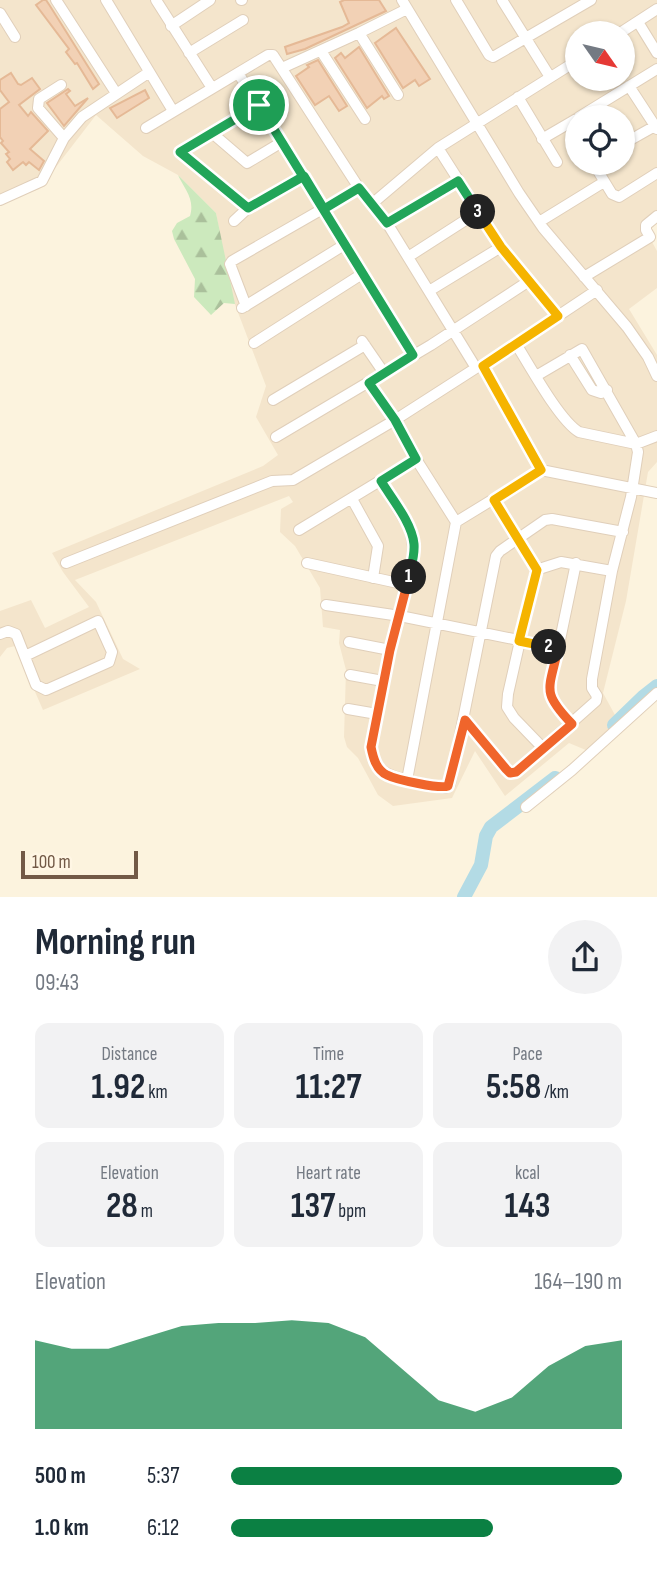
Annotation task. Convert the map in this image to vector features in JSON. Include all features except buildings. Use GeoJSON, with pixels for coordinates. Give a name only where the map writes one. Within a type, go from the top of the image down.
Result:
{"type":"FeatureCollection","features":[{"type":"Feature","properties":{"kind":"street"},"geometry":{"type":"LineString","coordinates":[[56,0],[116,93]]}},
{"type":"Feature","properties":{"kind":"street"},"geometry":{"type":"LineString","coordinates":[[106,0],[173,111]]}},
{"type":"Feature","properties":{"kind":"street"},"geometry":{"type":"LineString","coordinates":[[156,0],[212,88]]}},
{"type":"Feature","properties":{"kind":"street"},"geometry":{"type":"LineString","coordinates":[[456,0],[489,55],[494,57],[591,0]]}},
{"type":"Feature","properties":{"kind":"street"},"geometry":{"type":"LineString","coordinates":[[502,0],[550,77]]}},
{"type":"Feature","properties":{"kind":"street"},"geometry":{"type":"LineString","coordinates":[[566,0],[573,12]]}},
{"type":"Feature","properties":{"kind":"street"},"geometry":{"type":"LineString","coordinates":[[171,26],[202,2]]}},
{"type":"Feature","properties":{"kind":"street"},"geometry":{"type":"LineString","coordinates":[[282,68],[359,33],[404,4],[539,222],[641,346],[657,376]]}},
{"type":"Feature","properties":{"kind":"street"},"geometry":{"type":"LineString","coordinates":[[635,24],[657,9]]}},
{"type":"Feature","properties":{"kind":"street"},"geometry":{"type":"LineString","coordinates":[[0,13],[15,37]]}},
{"type":"Feature","properties":{"kind":"street"},"geometry":{"type":"LineString","coordinates":[[189,53],[243,20]]}},
{"type":"Feature","properties":{"kind":"street"},"geometry":{"type":"LineString","coordinates":[[638,22],[657,53]]}},
{"type":"Feature","properties":{"kind":"street"},"geometry":{"type":"LineString","coordinates":[[359,33],[398,95]]}},
{"type":"Feature","properties":{"kind":"street"},"geometry":{"type":"LineString","coordinates":[[321,51],[365,119]]}},
{"type":"Feature","properties":{"kind":"street"},"geometry":{"type":"LineString","coordinates":[[146,128],[268,55],[274,55],[359,188],[387,223],[452,330],[480,367],[541,470]]}},
{"type":"Feature","properties":{"kind":"street"},"geometry":{"type":"LineString","coordinates":[[373,203],[438,148],[565,68]]}},
{"type":"Feature","properties":{"kind":"street"},"geometry":{"type":"LineString","coordinates":[[635,82],[657,69]]}},
{"type":"Feature","properties":{"kind":"street"},"geometry":{"type":"LineString","coordinates":[[1,199],[42,181],[64,138],[82,117],[148,73]]}},
{"type":"Feature","properties":{"kind":"street"},"geometry":{"type":"LineString","coordinates":[[238,73],[413,355]]}},
{"type":"Feature","properties":{"kind":"street"},"geometry":{"type":"LineString","coordinates":[[61,85],[39,99],[38,108],[64,138]]}},
{"type":"Feature","properties":{"kind":"street"},"geometry":{"type":"LineString","coordinates":[[600,105],[621,91]]}},
{"type":"Feature","properties":{"kind":"street"},"geometry":{"type":"LineString","coordinates":[[632,91],[656,127],[635,138]]}},
{"type":"Feature","properties":{"kind":"street"},"geometry":{"type":"LineString","coordinates":[[518,97],[557,162]]}},
{"type":"Feature","properties":{"kind":"street"},"geometry":{"type":"LineString","coordinates":[[248,208],[180,152],[259,105]]}},
{"type":"Feature","properties":{"kind":"street"},"geometry":{"type":"LineString","coordinates":[[542,139],[565,126]]}},
{"type":"Feature","properties":{"kind":"street"},"geometry":{"type":"LineString","coordinates":[[212,132],[247,163],[282,142]]}},
{"type":"Feature","properties":{"kind":"street"},"geometry":{"type":"LineString","coordinates":[[438,148],[501,247],[558,316]]}},
{"type":"Feature","properties":{"kind":"street"},"geometry":{"type":"LineString","coordinates":[[600,175],[612,194],[618,197],[657,173]]}},
{"type":"Feature","properties":{"kind":"street"},"geometry":{"type":"LineString","coordinates":[[234,220],[248,208],[304,176]]}},
{"type":"Feature","properties":{"kind":"street"},"geometry":{"type":"LineString","coordinates":[[387,223],[458,181]]}},
{"type":"Feature","properties":{"kind":"street"},"geometry":{"type":"LineString","coordinates":[[539,222],[604,182]]}},
{"type":"Feature","properties":{"kind":"street"},"geometry":{"type":"LineString","coordinates":[[344,245],[244,307],[230,264],[232,261],[359,188]]}},
{"type":"Feature","properties":{"kind":"street"},"geometry":{"type":"LineString","coordinates":[[408,257],[478,212]]}},
{"type":"Feature","properties":{"kind":"street"},"geometry":{"type":"LineString","coordinates":[[657,216],[646,225],[646,230],[657,246]]}},
{"type":"Feature","properties":{"kind":"street"},"geometry":{"type":"LineString","coordinates":[[584,277],[650,237]]}},
{"type":"Feature","properties":{"kind":"street"},"geometry":{"type":"LineString","coordinates":[[429,291],[501,247]]}},
{"type":"Feature","properties":{"kind":"street"},"geometry":{"type":"LineString","coordinates":[[254,343],[362,274]]}},
{"type":"Feature","properties":{"kind":"street"},"geometry":{"type":"LineString","coordinates":[[276,437],[369,383],[529,281]]}},
{"type":"Feature","properties":{"kind":"street"},"geometry":{"type":"LineString","coordinates":[[66,563],[272,481],[293,480],[480,367],[597,290]]}},
{"type":"Feature","properties":{"kind":"street"},"geometry":{"type":"LineString","coordinates":[[273,400],[363,342],[384,373]]}},
{"type":"Feature","properties":{"kind":"street"},"geometry":{"type":"LineString","coordinates":[[516,344],[574,429],[636,444],[657,436]]}},
{"type":"Feature","properties":{"kind":"street"},"geometry":{"type":"LineString","coordinates":[[465,720],[510,773],[516,772],[596,701],[592,679],[638,452],[585,351],[580,350],[570,355],[536,376]]}},
{"type":"Feature","properties":{"kind":"street"},"geometry":{"type":"LineString","coordinates":[[369,383],[395,420],[456,522],[407,780]]}},
{"type":"Feature","properties":{"kind":"street"},"geometry":{"type":"LineString","coordinates":[[299,530],[416,459]]}},
{"type":"Feature","properties":{"kind":"street"},"geometry":{"type":"LineString","coordinates":[[456,522],[541,470],[657,493]]}},
{"type":"Feature","properties":{"kind":"street"},"geometry":{"type":"LineString","coordinates":[[381,481],[410,529],[414,552],[383,681],[371,747],[373,760],[386,775],[407,780],[445,788],[450,784],[496,556],[518,537],[545,520],[623,532]]}},
{"type":"Feature","properties":{"kind":"street"},"geometry":{"type":"LineString","coordinates":[[352,499],[378,546],[373,578]]}},
{"type":"Feature","properties":{"kind":"street"},"geometry":{"type":"LineString","coordinates":[[494,500],[537,570],[519,641],[507,706],[514,718],[542,747]]}},
{"type":"Feature","properties":{"kind":"street"},"geometry":{"type":"LineString","coordinates":[[537,570],[548,564],[561,562],[612,571]]}},
{"type":"Feature","properties":{"kind":"street"},"geometry":{"type":"LineString","coordinates":[[307,563],[407,585]]}},
{"type":"Feature","properties":{"kind":"street"},"geometry":{"type":"LineString","coordinates":[[572,724],[550,697],[550,688],[576,563]]}},
{"type":"Feature","properties":{"kind":"street"},"geometry":{"type":"LineString","coordinates":[[326,605],[400,616],[558,649]]}},
{"type":"Feature","properties":{"kind":"street"},"geometry":{"type":"LineString","coordinates":[[0,634],[13,631],[36,685],[46,690],[109,662],[113,652],[98,621],[25,656]]}},
{"type":"Feature","properties":{"kind":"street"},"geometry":{"type":"LineString","coordinates":[[349,642],[390,650]]}},
{"type":"Feature","properties":{"kind":"street"},"geometry":{"type":"LineString","coordinates":[[350,675],[383,681]]}},
{"type":"Feature","properties":{"kind":"street"},"geometry":{"type":"LineString","coordinates":[[526,807],[572,770],[657,693]]}},
{"type":"Feature","properties":{"kind":"street"},"geometry":{"type":"LineString","coordinates":[[348,709],[377,714]]}},
{"type":"Feature","properties":{"kind":"shaded area"},"geometry":{"type":"Polygon","coordinates":[[[0,0],[657,0],[657,212],[641,222],[657,251],[657,288],[629,309],[657,355],[657,462],[648,472],[626,601],[603,693],[621,726],[593,753],[569,743],[505,796],[475,751],[452,798],[393,806],[378,795],[358,758],[347,747],[344,737],[346,670],[339,643],[340,630],[323,627],[320,588],[295,546],[280,532],[281,509],[293,502],[289,496],[75,580],[96,602],[123,659],[140,669],[43,710],[15,646],[7,648],[0,657],[0,611],[31,600],[45,628],[89,607],[52,553],[263,466],[278,455],[256,417],[266,386],[231,294],[216,213],[178,175],[143,156],[96,115],[39,189],[0,204],[0,0]]]}},
{"type":"Feature","properties":{"kind":"green space"},"geometry":{"type":"Polygon","coordinates":[[[178,175],[216,213],[235,304],[224,303],[211,315],[194,297],[195,279],[172,231],[177,223],[190,216],[191,210],[188,195],[178,175]]]}},
{"type":"Feature","properties":{"kind":"waterway"},"geometry":{"type":"LineString","coordinates":[[614,725],[657,686]]}},
{"type":"Feature","properties":{"kind":"waterway"},"geometry":{"type":"LineString","coordinates":[[464,897],[481,865],[486,836],[491,827],[555,778]]}},
{"type":"Feature","properties":{"kind":"route"},"geometry":{"type":"LineString","coordinates":[[259,105],[180,152],[248,208],[304,176],[324,209],[359,188],[387,223],[458,181],[501,247],[558,316],[483,366],[541,470],[494,500],[537,570],[519,641],[558,649],[550,697],[572,724],[516,772],[510,773],[506,769],[465,720],[450,784],[445,788],[386,775],[373,760],[371,747],[383,681],[414,552],[410,529],[381,481],[416,459],[395,420],[369,383],[413,355],[344,245],[304,176],[259,105]]}}]}
